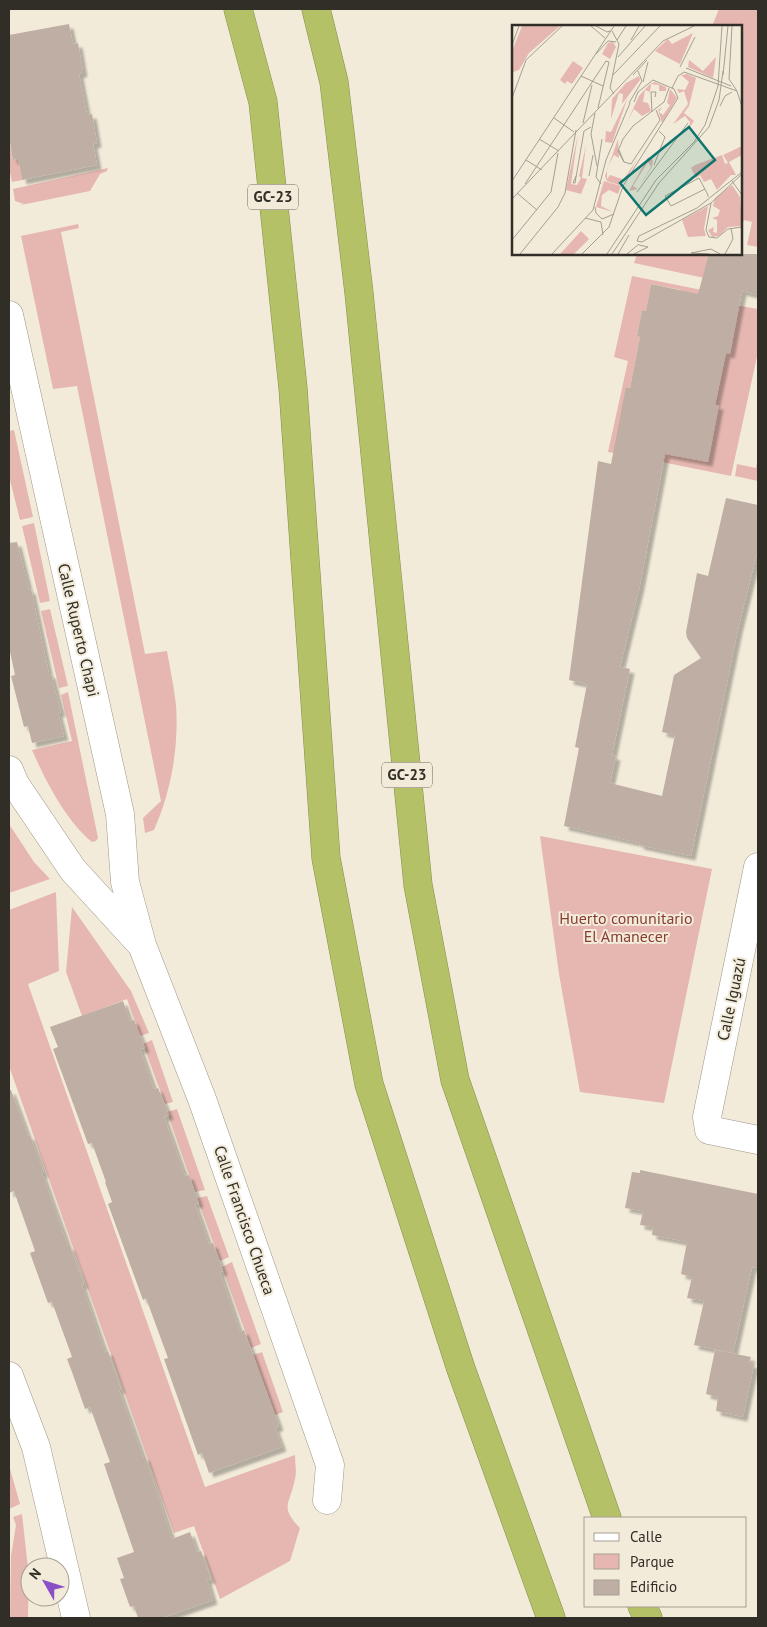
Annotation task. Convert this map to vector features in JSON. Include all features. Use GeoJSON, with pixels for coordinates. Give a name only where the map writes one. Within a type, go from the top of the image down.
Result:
{"type":"FeatureCollection","features":[{"type":"Feature","properties":{"kind":"highway","name":"GC-23"},"geometry":{"type":"LineString","coordinates":[[238,9],[262,102],[292,378],[326,858],[367,1075],[461,1369],[551,1618]]}},
{"type":"Feature","properties":{"kind":"highway","name":"GC-23"},"geometry":{"type":"LineString","coordinates":[[316,9],[334,82],[359,293],[418,884],[455,1080],[607,1517]]}},
{"type":"Feature","properties":{"kind":"street","name":"Calle Ruperto Chapi"},"geometry":{"type":"LineString","coordinates":[[9,315],[120,814],[125,882],[142,945]]}},
{"type":"Feature","properties":{"kind":"street"},"geometry":{"type":"LineString","coordinates":[[9,770],[15,784],[73,870],[142,945]]}},
{"type":"Feature","properties":{"kind":"street","name":"Calle Iguazú"},"geometry":{"type":"LineString","coordinates":[[758,867],[707,1117],[709,1130],[758,1140]]}},
{"type":"Feature","properties":{"kind":"street","name":"Calle Francisco Chueca"},"geometry":{"type":"LineString","coordinates":[[142,945],[202,1099],[330,1465],[328,1500]]}},
{"type":"Feature","properties":{"kind":"street"},"geometry":{"type":"LineString","coordinates":[[9,1376],[36,1447],[76,1618]]}},
{"type":"Feature","properties":{"kind":"green space"},"geometry":{"type":"Polygon","coordinates":[[[719,9],[758,9],[758,247],[747,245],[752,222],[744,220],[742,225],[742,25],[712,25],[719,9]]]}},
{"type":"Feature","properties":{"kind":"green space"},"geometry":{"type":"Polygon","coordinates":[[[9,144],[13,160],[18,159],[22,180],[12,182],[9,168],[9,144]]]}},
{"type":"Feature","properties":{"kind":"green space"},"geometry":{"type":"Polygon","coordinates":[[[108,168],[107,171],[100,174],[90,191],[16,206],[24,204],[15,201],[13,189],[108,168]]]}},
{"type":"Feature","properties":{"kind":"green space"},"geometry":{"type":"Polygon","coordinates":[[[78,224],[79,228],[61,232],[145,654],[167,651],[176,705],[175,753],[169,785],[154,830],[145,833],[143,818],[161,801],[77,386],[53,389],[21,236],[78,224]]]}},
{"type":"Feature","properties":{"kind":"green space"},"geometry":{"type":"Polygon","coordinates":[[[637,255],[709,255],[709,279],[634,263],[637,255]]]}},
{"type":"Feature","properties":{"kind":"green space"},"geometry":{"type":"Polygon","coordinates":[[[632,276],[707,291],[677,311],[681,290],[651,284],[646,311],[642,310],[637,336],[640,337],[630,388],[627,387],[655,461],[608,452],[628,361],[614,357],[632,276]]]}},
{"type":"Feature","properties":{"kind":"green space"},"geometry":{"type":"Polygon","coordinates":[[[735,305],[758,309],[758,352],[731,476],[662,462],[669,430],[718,405],[715,405],[735,305]]]}},
{"type":"Feature","properties":{"kind":"green space"},"geometry":{"type":"Polygon","coordinates":[[[14,430],[33,517],[20,520],[9,476],[9,431],[14,430]]]}},
{"type":"Feature","properties":{"kind":"green space"},"geometry":{"type":"Polygon","coordinates":[[[758,457],[758,481],[735,476],[737,464],[756,468],[758,457]]]}},
{"type":"Feature","properties":{"kind":"green space"},"geometry":{"type":"Polygon","coordinates":[[[34,523],[50,601],[40,603],[22,526],[34,523]]]}},
{"type":"Feature","properties":{"kind":"green space"},"geometry":{"type":"Polygon","coordinates":[[[50,609],[68,686],[59,688],[41,611],[50,609]]]}},
{"type":"Feature","properties":{"kind":"green space"},"geometry":{"type":"Polygon","coordinates":[[[68,692],[98,838],[92,842],[65,812],[43,774],[32,750],[72,741],[61,695],[68,692]]]}},
{"type":"Feature","properties":{"kind":"green space"},"geometry":{"type":"Polygon","coordinates":[[[9,824],[34,862],[50,879],[9,893],[9,824]]]}},
{"type":"Feature","properties":{"kind":"green space","name":"Huerto comunitario El Amanecer"},"geometry":{"type":"Polygon","coordinates":[[[540,836],[712,869],[664,1103],[580,1092],[559,974],[540,836]]]}},
{"type":"Feature","properties":{"kind":"green space"},"geometry":{"type":"Polygon","coordinates":[[[56,892],[59,971],[28,984],[205,1487],[295,1455],[296,1476],[288,1510],[300,1528],[290,1561],[220,1599],[194,1526],[174,1533],[9,1066],[9,910],[56,892]]]}},
{"type":"Feature","properties":{"kind":"green space"},"geometry":{"type":"Polygon","coordinates":[[[72,907],[131,991],[149,1033],[140,1036],[127,999],[82,1016],[66,972],[72,907]]]}},
{"type":"Feature","properties":{"kind":"green space"},"geometry":{"type":"Polygon","coordinates":[[[152,1040],[173,1102],[165,1104],[143,1044],[152,1040]]]}},
{"type":"Feature","properties":{"kind":"green space"},"geometry":{"type":"Polygon","coordinates":[[[177,1109],[205,1190],[195,1192],[167,1112],[177,1109]]]}},
{"type":"Feature","properties":{"kind":"green space"},"geometry":{"type":"Polygon","coordinates":[[[207,1196],[229,1257],[220,1261],[197,1198],[207,1196]]]}},
{"type":"Feature","properties":{"kind":"green space"},"geometry":{"type":"Polygon","coordinates":[[[232,1262],[261,1344],[251,1348],[222,1267],[232,1262]]]}},
{"type":"Feature","properties":{"kind":"green space"},"geometry":{"type":"Polygon","coordinates":[[[262,1352],[283,1412],[275,1415],[253,1355],[262,1352]]]}},
{"type":"Feature","properties":{"kind":"green space"},"geometry":{"type":"Polygon","coordinates":[[[9,1465],[20,1504],[9,1509],[9,1465]]]}},
{"type":"Feature","properties":{"kind":"green space"},"geometry":{"type":"Polygon","coordinates":[[[22,1514],[27,1557],[20,1557],[20,1607],[28,1607],[28,1618],[10,1618],[11,1556],[16,1525],[13,1517],[22,1514]]]}},
{"type":"Feature","properties":{"kind":"building"},"geometry":{"type":"Polygon","coordinates":[[[69,24],[73,44],[78,43],[83,72],[79,74],[87,115],[92,114],[97,143],[93,144],[97,165],[22,180],[18,159],[13,160],[9,137],[9,35],[69,24]]]}},
{"type":"Feature","properties":{"kind":"building"},"geometry":{"type":"Polygon","coordinates":[[[758,254],[758,295],[742,291],[730,354],[726,353],[715,405],[719,405],[708,462],[665,454],[640,585],[620,667],[630,669],[612,755],[616,756],[610,783],[662,796],[675,735],[662,732],[674,675],[701,658],[687,638],[686,632],[697,573],[708,576],[726,498],[758,505],[758,549],[738,629],[691,856],[564,826],[579,748],[575,747],[587,684],[569,680],[598,461],[611,464],[626,387],[630,388],[640,337],[637,336],[642,310],[646,311],[651,284],[698,294],[709,255],[758,254]]]}},
{"type":"Feature","properties":{"kind":"building"},"geometry":{"type":"Polygon","coordinates":[[[17,542],[29,590],[31,589],[49,674],[51,674],[61,712],[58,713],[64,736],[32,743],[28,726],[24,727],[11,676],[15,675],[9,647],[9,543],[17,542]]]}},
{"type":"Feature","properties":{"kind":"building"},"geometry":{"type":"Polygon","coordinates":[[[123,1001],[130,1021],[134,1020],[145,1048],[140,1049],[154,1089],[158,1088],[169,1115],[164,1117],[185,1176],[189,1175],[199,1203],[195,1204],[209,1244],[213,1243],[223,1271],[220,1272],[240,1332],[244,1330],[279,1426],[275,1428],[282,1447],[209,1473],[202,1453],[198,1455],[164,1359],[168,1358],[146,1298],[143,1300],[108,1204],[112,1202],[92,1143],[88,1144],[53,1049],[58,1047],[50,1027],[123,1001]]]}},
{"type":"Feature","properties":{"kind":"building"},"geometry":{"type":"Polygon","coordinates":[[[9,1090],[11,1090],[28,1136],[30,1135],[44,1173],[42,1173],[68,1246],[70,1246],[84,1284],[82,1285],[105,1352],[108,1351],[121,1389],[119,1390],[143,1457],[145,1456],[172,1539],[190,1532],[197,1552],[201,1551],[211,1579],[207,1580],[213,1600],[162,1618],[138,1618],[134,1606],[130,1607],[120,1579],[124,1578],[117,1558],[134,1552],[104,1464],[110,1462],[90,1407],[85,1409],[67,1359],[72,1357],[52,1302],[48,1303],[30,1253],[35,1251],[14,1191],[9,1193],[9,1090]]]}},
{"type":"Feature","properties":{"kind":"building"},"geometry":{"type":"Polygon","coordinates":[[[640,1170],[758,1194],[758,1268],[752,1267],[733,1353],[694,1345],[704,1301],[687,1298],[692,1277],[681,1274],[687,1242],[652,1235],[653,1227],[640,1225],[643,1211],[625,1208],[632,1172],[640,1173],[640,1170]]]}},
{"type":"Feature","properties":{"kind":"building"},"geometry":{"type":"Polygon","coordinates":[[[715,1350],[751,1357],[749,1363],[754,1364],[743,1417],[716,1411],[718,1397],[706,1394],[715,1350]]]}}]}
